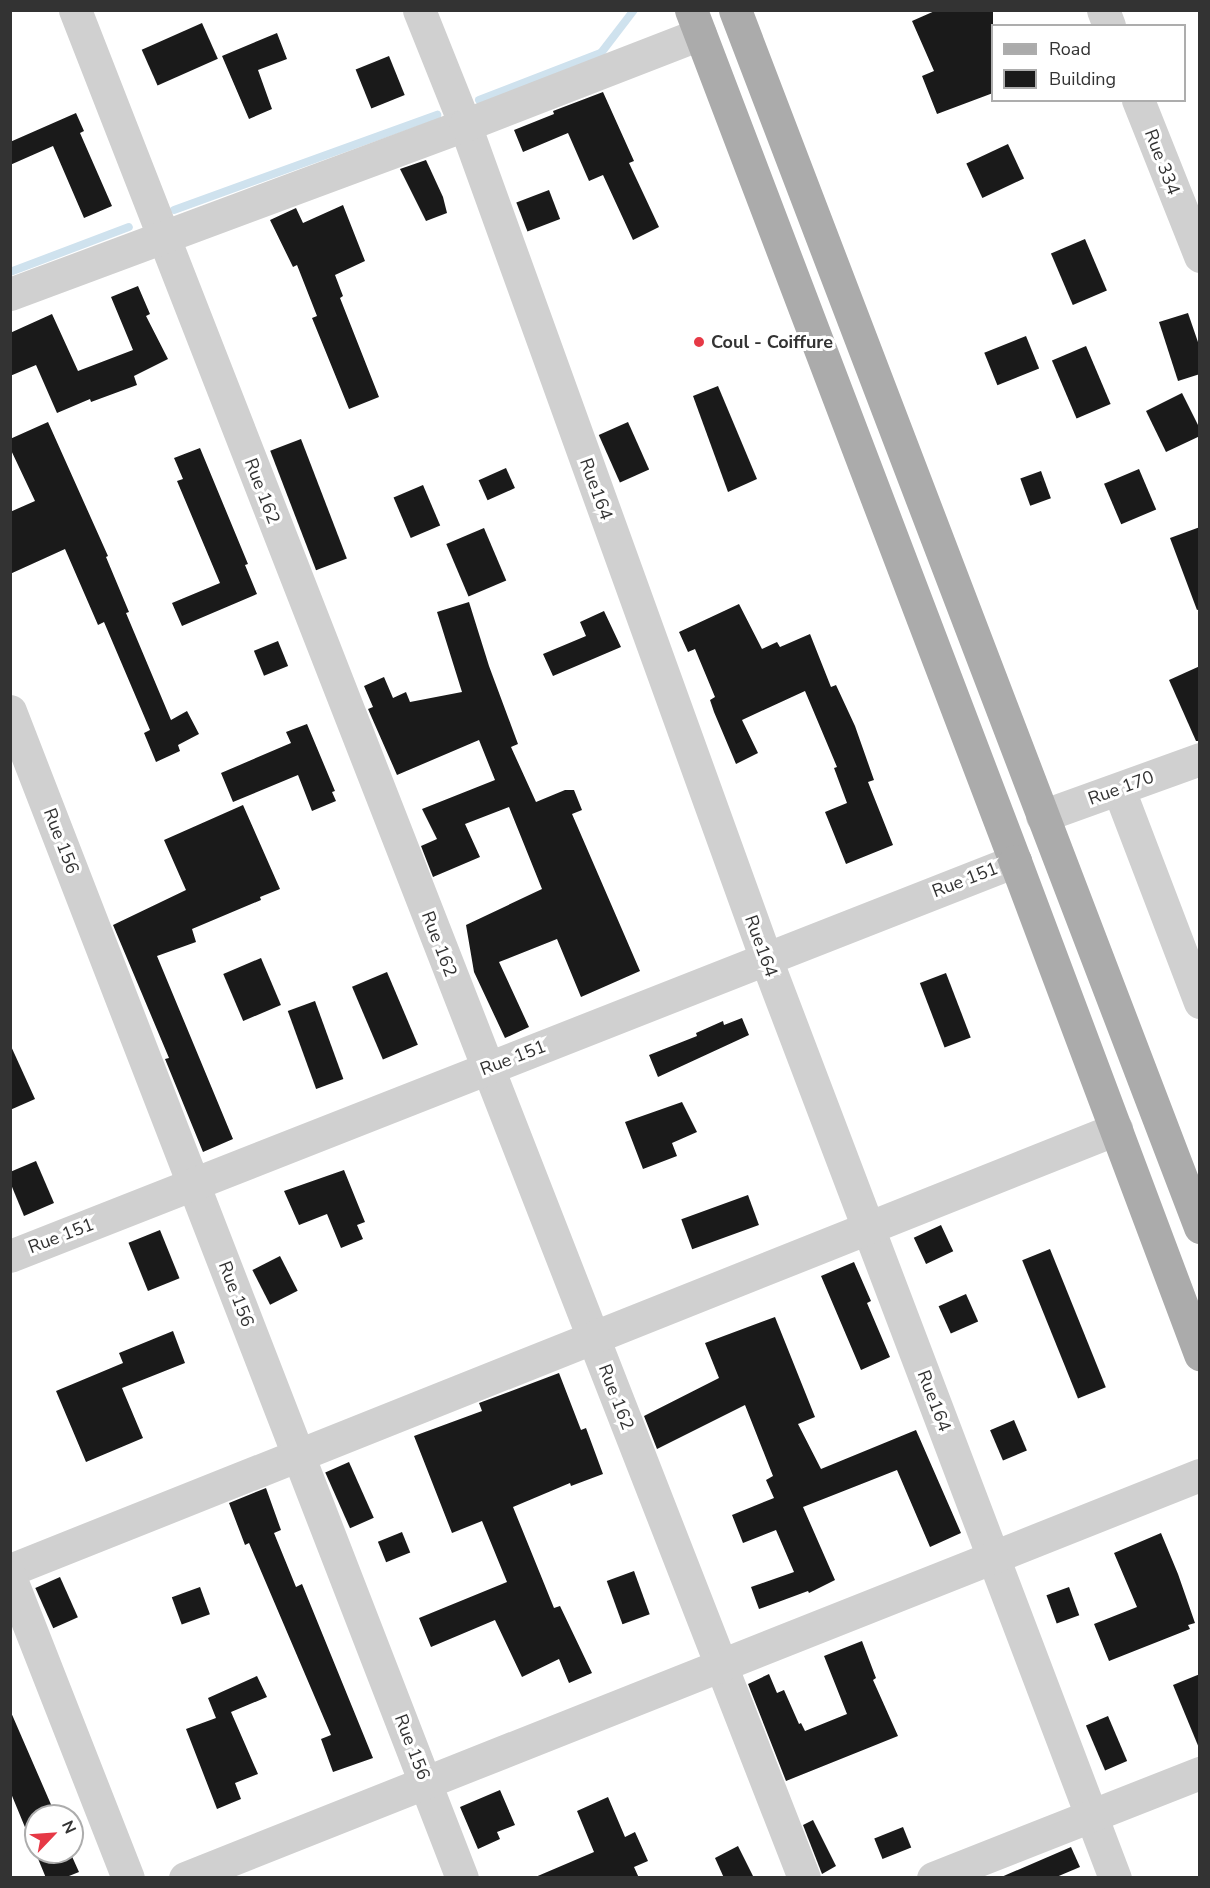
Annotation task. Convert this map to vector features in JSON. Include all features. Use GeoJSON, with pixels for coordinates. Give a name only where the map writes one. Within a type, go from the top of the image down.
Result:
{"type":"FeatureCollection","features":[{"type":"Feature","properties":{"kind":"main road"},"geometry":{"type":"LineString","coordinates":[[735,10],[1200,1227]]}},
{"type":"Feature","properties":{"kind":"main road"},"geometry":{"type":"LineString","coordinates":[[696,22],[1200,1354]]}},
{"type":"Feature","properties":{"kind":"street","name":"Rue 162"},"geometry":{"type":"LineString","coordinates":[[75,10],[804,1878]]}},
{"type":"Feature","properties":{"kind":"street","name":"Rue164"},"geometry":{"type":"LineString","coordinates":[[419,10],[465,125],[766,959],[1115,1878]]}},
{"type":"Feature","properties":{"kind":"street"},"geometry":{"type":"LineString","coordinates":[[10,294],[465,125],[696,22]]}},
{"type":"Feature","properties":{"kind":"street","name":"Rue 334"},"geometry":{"type":"LineString","coordinates":[[1139,102],[1200,256]]}},
{"type":"Feature","properties":{"kind":"street","name":"Rue 156"},"geometry":{"type":"LineString","coordinates":[[10,711],[462,1878]]}},
{"type":"Feature","properties":{"kind":"street","name":"Rue 170"},"geometry":{"type":"LineString","coordinates":[[1042,816],[1200,759]]}},
{"type":"Feature","properties":{"kind":"street"},"geometry":{"type":"LineString","coordinates":[[1119,790],[1200,1002]]}},
{"type":"Feature","properties":{"kind":"street","name":"Rue 151"},"geometry":{"type":"LineString","coordinates":[[10,1256],[1015,861]]}},
{"type":"Feature","properties":{"kind":"street"},"geometry":{"type":"LineString","coordinates":[[10,1570],[1116,1129]]}},
{"type":"Feature","properties":{"kind":"street"},"geometry":{"type":"LineString","coordinates":[[185,1878],[1200,1475]]}},
{"type":"Feature","properties":{"kind":"street"},"geometry":{"type":"LineString","coordinates":[[10,1577],[128,1878]]}},
{"type":"Feature","properties":{"kind":"street"},"geometry":{"type":"LineString","coordinates":[[933,1878],[1200,1773]]}},
{"type":"Feature","properties":{"kind":"building"},"geometry":{"type":"Polygon","coordinates":[[[937,10],[993,10],[991,94],[937,114],[922,76],[934,71],[912,21],[937,10]]]}},
{"type":"Feature","properties":{"kind":"building"},"geometry":{"type":"Polygon","coordinates":[[[202,23],[218,59],[158,85],[142,50],[202,23]]]}},
{"type":"Feature","properties":{"kind":"building"},"geometry":{"type":"Polygon","coordinates":[[[277,33],[287,59],[258,70],[272,109],[249,119],[222,56],[277,33]]]}},
{"type":"Feature","properties":{"kind":"building"},"geometry":{"type":"Polygon","coordinates":[[[389,56],[405,95],[371,108],[356,69],[389,56]]]}},
{"type":"Feature","properties":{"kind":"building"},"geometry":{"type":"Polygon","coordinates":[[[603,92],[634,161],[629,163],[659,227],[633,240],[603,175],[589,181],[568,133],[523,152],[514,130],[554,114],[553,111],[603,92]]]}},
{"type":"Feature","properties":{"kind":"building"},"geometry":{"type":"Polygon","coordinates":[[[76,113],[84,131],[80,133],[112,206],[84,218],[53,146],[10,165],[10,142],[76,113]]]}},
{"type":"Feature","properties":{"kind":"building"},"geometry":{"type":"Polygon","coordinates":[[[1008,144],[1024,178],[982,198],[966,163],[1008,144]]]}},
{"type":"Feature","properties":{"kind":"building"},"geometry":{"type":"Polygon","coordinates":[[[426,160],[443,197],[447,213],[426,221],[400,169],[426,160]]]}},
{"type":"Feature","properties":{"kind":"building"},"geometry":{"type":"Polygon","coordinates":[[[549,190],[560,219],[527,231],[516,203],[549,190]]]}},
{"type":"Feature","properties":{"kind":"building"},"geometry":{"type":"Polygon","coordinates":[[[343,205],[365,261],[335,275],[343,296],[340,298],[379,397],[349,409],[312,318],[317,316],[297,265],[293,267],[270,220],[296,208],[303,223],[343,205]]]}},
{"type":"Feature","properties":{"kind":"building"},"geometry":{"type":"Polygon","coordinates":[[[1085,239],[1107,291],[1073,305],[1051,253],[1085,239]]]}},
{"type":"Feature","properties":{"kind":"building"},"geometry":{"type":"Polygon","coordinates":[[[138,286],[150,314],[146,316],[168,359],[134,376],[137,385],[91,402],[90,399],[57,413],[36,365],[10,376],[10,333],[52,314],[78,371],[133,350],[111,297],[138,286]]]}},
{"type":"Feature","properties":{"kind":"building"},"geometry":{"type":"Polygon","coordinates":[[[1188,313],[1200,348],[1200,374],[1178,381],[1159,322],[1188,313]]]}},
{"type":"Feature","properties":{"kind":"building"},"geometry":{"type":"Polygon","coordinates":[[[1026,336],[1039,368],[997,385],[984,353],[1026,336]]]}},
{"type":"Feature","properties":{"kind":"building"},"geometry":{"type":"Polygon","coordinates":[[[1086,346],[1111,404],[1077,418],[1052,360],[1086,346]]]}},
{"type":"Feature","properties":{"kind":"building"},"geometry":{"type":"Polygon","coordinates":[[[718,386],[757,479],[728,492],[693,396],[718,386]]]}},
{"type":"Feature","properties":{"kind":"building"},"geometry":{"type":"Polygon","coordinates":[[[1182,393],[1200,429],[1200,436],[1166,452],[1146,411],[1182,393]]]}},
{"type":"Feature","properties":{"kind":"building"},"geometry":{"type":"Polygon","coordinates":[[[48,422],[108,556],[106,557],[129,612],[126,613],[171,720],[187,711],[199,734],[178,745],[180,751],[156,762],[144,733],[150,730],[104,622],[98,625],[65,549],[10,574],[10,512],[35,501],[10,448],[10,439],[48,422]]]}},
{"type":"Feature","properties":{"kind":"building"},"geometry":{"type":"Polygon","coordinates":[[[628,422],[649,470],[620,483],[599,435],[628,422]]]}},
{"type":"Feature","properties":{"kind":"building"},"geometry":{"type":"Polygon","coordinates":[[[301,439],[347,558],[316,570],[270,451],[301,439]]]}},
{"type":"Feature","properties":{"kind":"building"},"geometry":{"type":"Polygon","coordinates":[[[200,448],[248,564],[245,565],[257,594],[182,626],[172,603],[220,583],[177,481],[183,479],[174,458],[200,448]]]}},
{"type":"Feature","properties":{"kind":"building"},"geometry":{"type":"Polygon","coordinates":[[[506,468],[515,488],[488,500],[479,480],[506,468]]]}},
{"type":"Feature","properties":{"kind":"building"},"geometry":{"type":"Polygon","coordinates":[[[1139,469],[1156,510],[1121,524],[1104,484],[1139,469]]]}},
{"type":"Feature","properties":{"kind":"building"},"geometry":{"type":"Polygon","coordinates":[[[1041,471],[1051,498],[1030,506],[1020,479],[1041,471]]]}},
{"type":"Feature","properties":{"kind":"building"},"geometry":{"type":"Polygon","coordinates":[[[423,485],[440,526],[411,538],[394,498],[423,485]]]}},
{"type":"Feature","properties":{"kind":"building"},"geometry":{"type":"Polygon","coordinates":[[[1200,527],[1200,609],[1197,610],[1170,538],[1200,527]]]}},
{"type":"Feature","properties":{"kind":"building"},"geometry":{"type":"Polygon","coordinates":[[[484,528],[506,580],[469,596],[446,544],[484,528]]]}},
{"type":"Feature","properties":{"kind":"building"},"geometry":{"type":"Polygon","coordinates":[[[469,602],[489,666],[518,744],[511,747],[536,802],[565,790],[574,790],[582,810],[572,814],[640,971],[581,997],[557,939],[499,962],[529,1027],[505,1038],[474,972],[466,925],[542,889],[509,807],[465,824],[480,857],[433,877],[421,846],[437,839],[422,809],[495,780],[479,740],[397,775],[368,709],[373,707],[364,686],[384,677],[393,698],[406,692],[410,702],[462,692],[437,612],[469,602]]]}},
{"type":"Feature","properties":{"kind":"building"},"geometry":{"type":"Polygon","coordinates":[[[739,604],[762,649],[777,642],[780,647],[810,634],[831,687],[836,685],[855,726],[874,780],[868,782],[893,845],[846,864],[825,812],[847,803],[834,768],[837,767],[805,691],[742,720],[758,753],[736,764],[714,712],[710,700],[715,697],[695,649],[688,652],[679,632],[739,604]]]}},
{"type":"Feature","properties":{"kind":"building"},"geometry":{"type":"Polygon","coordinates":[[[604,611],[621,647],[553,676],[543,654],[586,636],[580,622],[604,611]]]}},
{"type":"Feature","properties":{"kind":"building"},"geometry":{"type":"Polygon","coordinates":[[[278,641],[288,666],[264,676],[254,651],[278,641]]]}},
{"type":"Feature","properties":{"kind":"building"},"geometry":{"type":"Polygon","coordinates":[[[1200,666],[1200,741],[1196,741],[1169,680],[1200,666]]]}},
{"type":"Feature","properties":{"kind":"building"},"geometry":{"type":"Polygon","coordinates":[[[307,724],[335,791],[332,792],[336,801],[312,811],[298,775],[233,802],[221,773],[291,743],[286,732],[307,724]]]}},
{"type":"Feature","properties":{"kind":"building"},"geometry":{"type":"Polygon","coordinates":[[[243,805],[280,889],[260,897],[261,900],[192,929],[196,942],[157,956],[233,1139],[203,1152],[165,1059],[169,1058],[113,925],[186,890],[164,840],[243,805]]]}},
{"type":"Feature","properties":{"kind":"building"},"geometry":{"type":"Polygon","coordinates":[[[261,958],[281,1005],[243,1021],[223,974],[261,958]]]}},
{"type":"Feature","properties":{"kind":"building"},"geometry":{"type":"Polygon","coordinates":[[[387,972],[418,1045],[383,1060],[352,987],[387,972]]]}},
{"type":"Feature","properties":{"kind":"building"},"geometry":{"type":"Polygon","coordinates":[[[946,973],[971,1037],[945,1047],[920,983],[946,973]]]}},
{"type":"Feature","properties":{"kind":"building"},"geometry":{"type":"Polygon","coordinates":[[[315,1001],[343,1079],[316,1089],[288,1011],[315,1001]]]}},
{"type":"Feature","properties":{"kind":"building"},"geometry":{"type":"Polygon","coordinates":[[[742,1018],[749,1035],[658,1077],[649,1055],[697,1036],[696,1033],[723,1021],[724,1025],[742,1018]]]}},
{"type":"Feature","properties":{"kind":"building"},"geometry":{"type":"Polygon","coordinates":[[[10,1044],[35,1099],[10,1110],[10,1044]]]}},
{"type":"Feature","properties":{"kind":"building"},"geometry":{"type":"Polygon","coordinates":[[[682,1102],[697,1132],[672,1143],[677,1156],[643,1169],[625,1122],[682,1102]]]}},
{"type":"Feature","properties":{"kind":"building"},"geometry":{"type":"Polygon","coordinates":[[[36,1161],[54,1203],[24,1216],[10,1182],[10,1172],[36,1161]]]}},
{"type":"Feature","properties":{"kind":"building"},"geometry":{"type":"Polygon","coordinates":[[[344,1170],[365,1222],[357,1225],[363,1239],[341,1248],[327,1214],[299,1225],[284,1191],[344,1170]]]}},
{"type":"Feature","properties":{"kind":"building"},"geometry":{"type":"Polygon","coordinates":[[[748,1195],[759,1225],[692,1249],[681,1219],[748,1195]]]}},
{"type":"Feature","properties":{"kind":"building"},"geometry":{"type":"Polygon","coordinates":[[[941,1225],[953,1251],[926,1264],[914,1238],[941,1225]]]}},
{"type":"Feature","properties":{"kind":"building"},"geometry":{"type":"Polygon","coordinates":[[[160,1230],[179,1278],[148,1291],[128,1243],[160,1230]]]}},
{"type":"Feature","properties":{"kind":"building"},"geometry":{"type":"Polygon","coordinates":[[[1050,1249],[1106,1387],[1078,1398],[1022,1260],[1050,1249]]]}},
{"type":"Feature","properties":{"kind":"building"},"geometry":{"type":"Polygon","coordinates":[[[280,1256],[298,1291],[270,1305],[252,1270],[280,1256]]]}},
{"type":"Feature","properties":{"kind":"building"},"geometry":{"type":"Polygon","coordinates":[[[854,1262],[871,1301],[867,1303],[890,1357],[861,1370],[821,1276],[854,1262]]]}},
{"type":"Feature","properties":{"kind":"building"},"geometry":{"type":"Polygon","coordinates":[[[966,1294],[978,1321],[951,1334],[939,1306],[966,1294]]]}},
{"type":"Feature","properties":{"kind":"building"},"geometry":{"type":"Polygon","coordinates":[[[775,1317],[815,1417],[798,1424],[821,1469],[916,1430],[961,1533],[930,1547],[897,1470],[803,1507],[835,1580],[809,1593],[808,1591],[759,1609],[751,1587],[794,1572],[776,1530],[743,1543],[732,1515],[774,1498],[766,1480],[773,1476],[745,1405],[657,1449],[644,1416],[719,1378],[705,1343],[775,1317]]]}},
{"type":"Feature","properties":{"kind":"building"},"geometry":{"type":"Polygon","coordinates":[[[173,1331],[185,1363],[122,1388],[143,1438],[86,1462],[56,1391],[123,1363],[119,1353],[173,1331]]]}},
{"type":"Feature","properties":{"kind":"building"},"geometry":{"type":"Polygon","coordinates":[[[559,1373],[581,1430],[586,1428],[603,1474],[571,1486],[570,1483],[513,1507],[554,1608],[560,1606],[592,1673],[569,1683],[559,1659],[522,1677],[495,1620],[431,1647],[419,1618],[507,1582],[482,1521],[452,1533],[414,1436],[482,1411],[479,1403],[559,1373]]]}},
{"type":"Feature","properties":{"kind":"building"},"geometry":{"type":"Polygon","coordinates":[[[1014,1420],[1027,1450],[1003,1461],[990,1430],[1014,1420]]]}},
{"type":"Feature","properties":{"kind":"building"},"geometry":{"type":"Polygon","coordinates":[[[349,1462],[374,1518],[350,1528],[325,1473],[349,1462]]]}},
{"type":"Feature","properties":{"kind":"building"},"geometry":{"type":"Polygon","coordinates":[[[266,1488],[281,1530],[274,1533],[296,1587],[302,1584],[373,1758],[333,1772],[321,1739],[331,1735],[249,1543],[245,1545],[229,1503],[266,1488]]]}},
{"type":"Feature","properties":{"kind":"building"},"geometry":{"type":"Polygon","coordinates":[[[402,1532],[410,1552],[386,1562],[378,1542],[402,1532]]]}},
{"type":"Feature","properties":{"kind":"building"},"geometry":{"type":"Polygon","coordinates":[[[1161,1533],[1195,1623],[1188,1625],[1190,1629],[1109,1661],[1094,1624],[1137,1607],[1114,1553],[1161,1533]]]}},
{"type":"Feature","properties":{"kind":"building"},"geometry":{"type":"Polygon","coordinates":[[[634,1571],[650,1614],[622,1624],[607,1581],[634,1571]]]}},
{"type":"Feature","properties":{"kind":"building"},"geometry":{"type":"Polygon","coordinates":[[[60,1577],[78,1617],[53,1628],[35,1588],[60,1577]]]}},
{"type":"Feature","properties":{"kind":"building"},"geometry":{"type":"Polygon","coordinates":[[[200,1587],[210,1614],[182,1625],[172,1597],[200,1587]]]}},
{"type":"Feature","properties":{"kind":"building"},"geometry":{"type":"Polygon","coordinates":[[[1069,1587],[1079,1615],[1057,1623],[1046,1595],[1069,1587]]]}},
{"type":"Feature","properties":{"kind":"building"},"geometry":{"type":"Polygon","coordinates":[[[862,1641],[876,1678],[873,1680],[898,1736],[786,1781],[748,1684],[769,1674],[777,1693],[784,1690],[799,1724],[801,1723],[805,1731],[847,1714],[824,1656],[862,1641]]]}},
{"type":"Feature","properties":{"kind":"building"},"geometry":{"type":"Polygon","coordinates":[[[1200,1674],[1200,1748],[1199,1748],[1173,1685],[1200,1674]]]}},
{"type":"Feature","properties":{"kind":"building"},"geometry":{"type":"Polygon","coordinates":[[[257,1676],[267,1697],[231,1712],[258,1774],[235,1783],[241,1799],[217,1809],[186,1729],[216,1718],[208,1698],[257,1676]]]}},
{"type":"Feature","properties":{"kind":"building"},"geometry":{"type":"Polygon","coordinates":[[[10,1710],[51,1804],[24,1804],[24,1825],[10,1791],[10,1710]]]}},
{"type":"Feature","properties":{"kind":"building"},"geometry":{"type":"Polygon","coordinates":[[[1108,1716],[1127,1761],[1105,1770],[1086,1725],[1108,1716]]]}},
{"type":"Feature","properties":{"kind":"building"},"geometry":{"type":"Polygon","coordinates":[[[500,1790],[515,1825],[497,1832],[500,1839],[478,1849],[460,1807],[500,1790]]]}},
{"type":"Feature","properties":{"kind":"building"},"geometry":{"type":"Polygon","coordinates":[[[608,1797],[625,1837],[635,1832],[648,1861],[634,1867],[639,1878],[533,1878],[594,1852],[577,1811],[608,1797]]]}},
{"type":"Feature","properties":{"kind":"building"},"geometry":{"type":"Polygon","coordinates":[[[813,1820],[836,1866],[822,1874],[803,1825],[813,1820]]]}},
{"type":"Feature","properties":{"kind":"building"},"geometry":{"type":"Polygon","coordinates":[[[903,1827],[911,1847],[882,1859],[874,1839],[903,1827]]]}},
{"type":"Feature","properties":{"kind":"building"},"geometry":{"type":"Polygon","coordinates":[[[738,1846],[754,1878],[724,1878],[715,1858],[738,1846]]]}},
{"type":"Feature","properties":{"kind":"building"},"geometry":{"type":"Polygon","coordinates":[[[1071,1847],[1080,1867],[1054,1878],[999,1878],[1071,1847]]]}},
{"type":"Feature","properties":{"kind":"building"},"geometry":{"type":"Polygon","coordinates":[[[40,1864],[75,1864],[79,1872],[64,1878],[46,1878],[40,1864]]]}},
{"type":"Feature","properties":{"kind":"waterway"},"geometry":{"type":"LineString","coordinates":[[479,100],[601,53],[634,10]]}},
{"type":"Feature","properties":{"kind":"waterway"},"geometry":{"type":"LineString","coordinates":[[174,210],[437,115]]}},
{"type":"Feature","properties":{"kind":"waterway"},"geometry":{"type":"LineString","coordinates":[[10,272],[129,227]]}},
{"type":"Feature","properties":{"kind":"place","name":"Coul - Coiffure"},"geometry":{"type":"Point","coordinates":[699,342]}}]}
